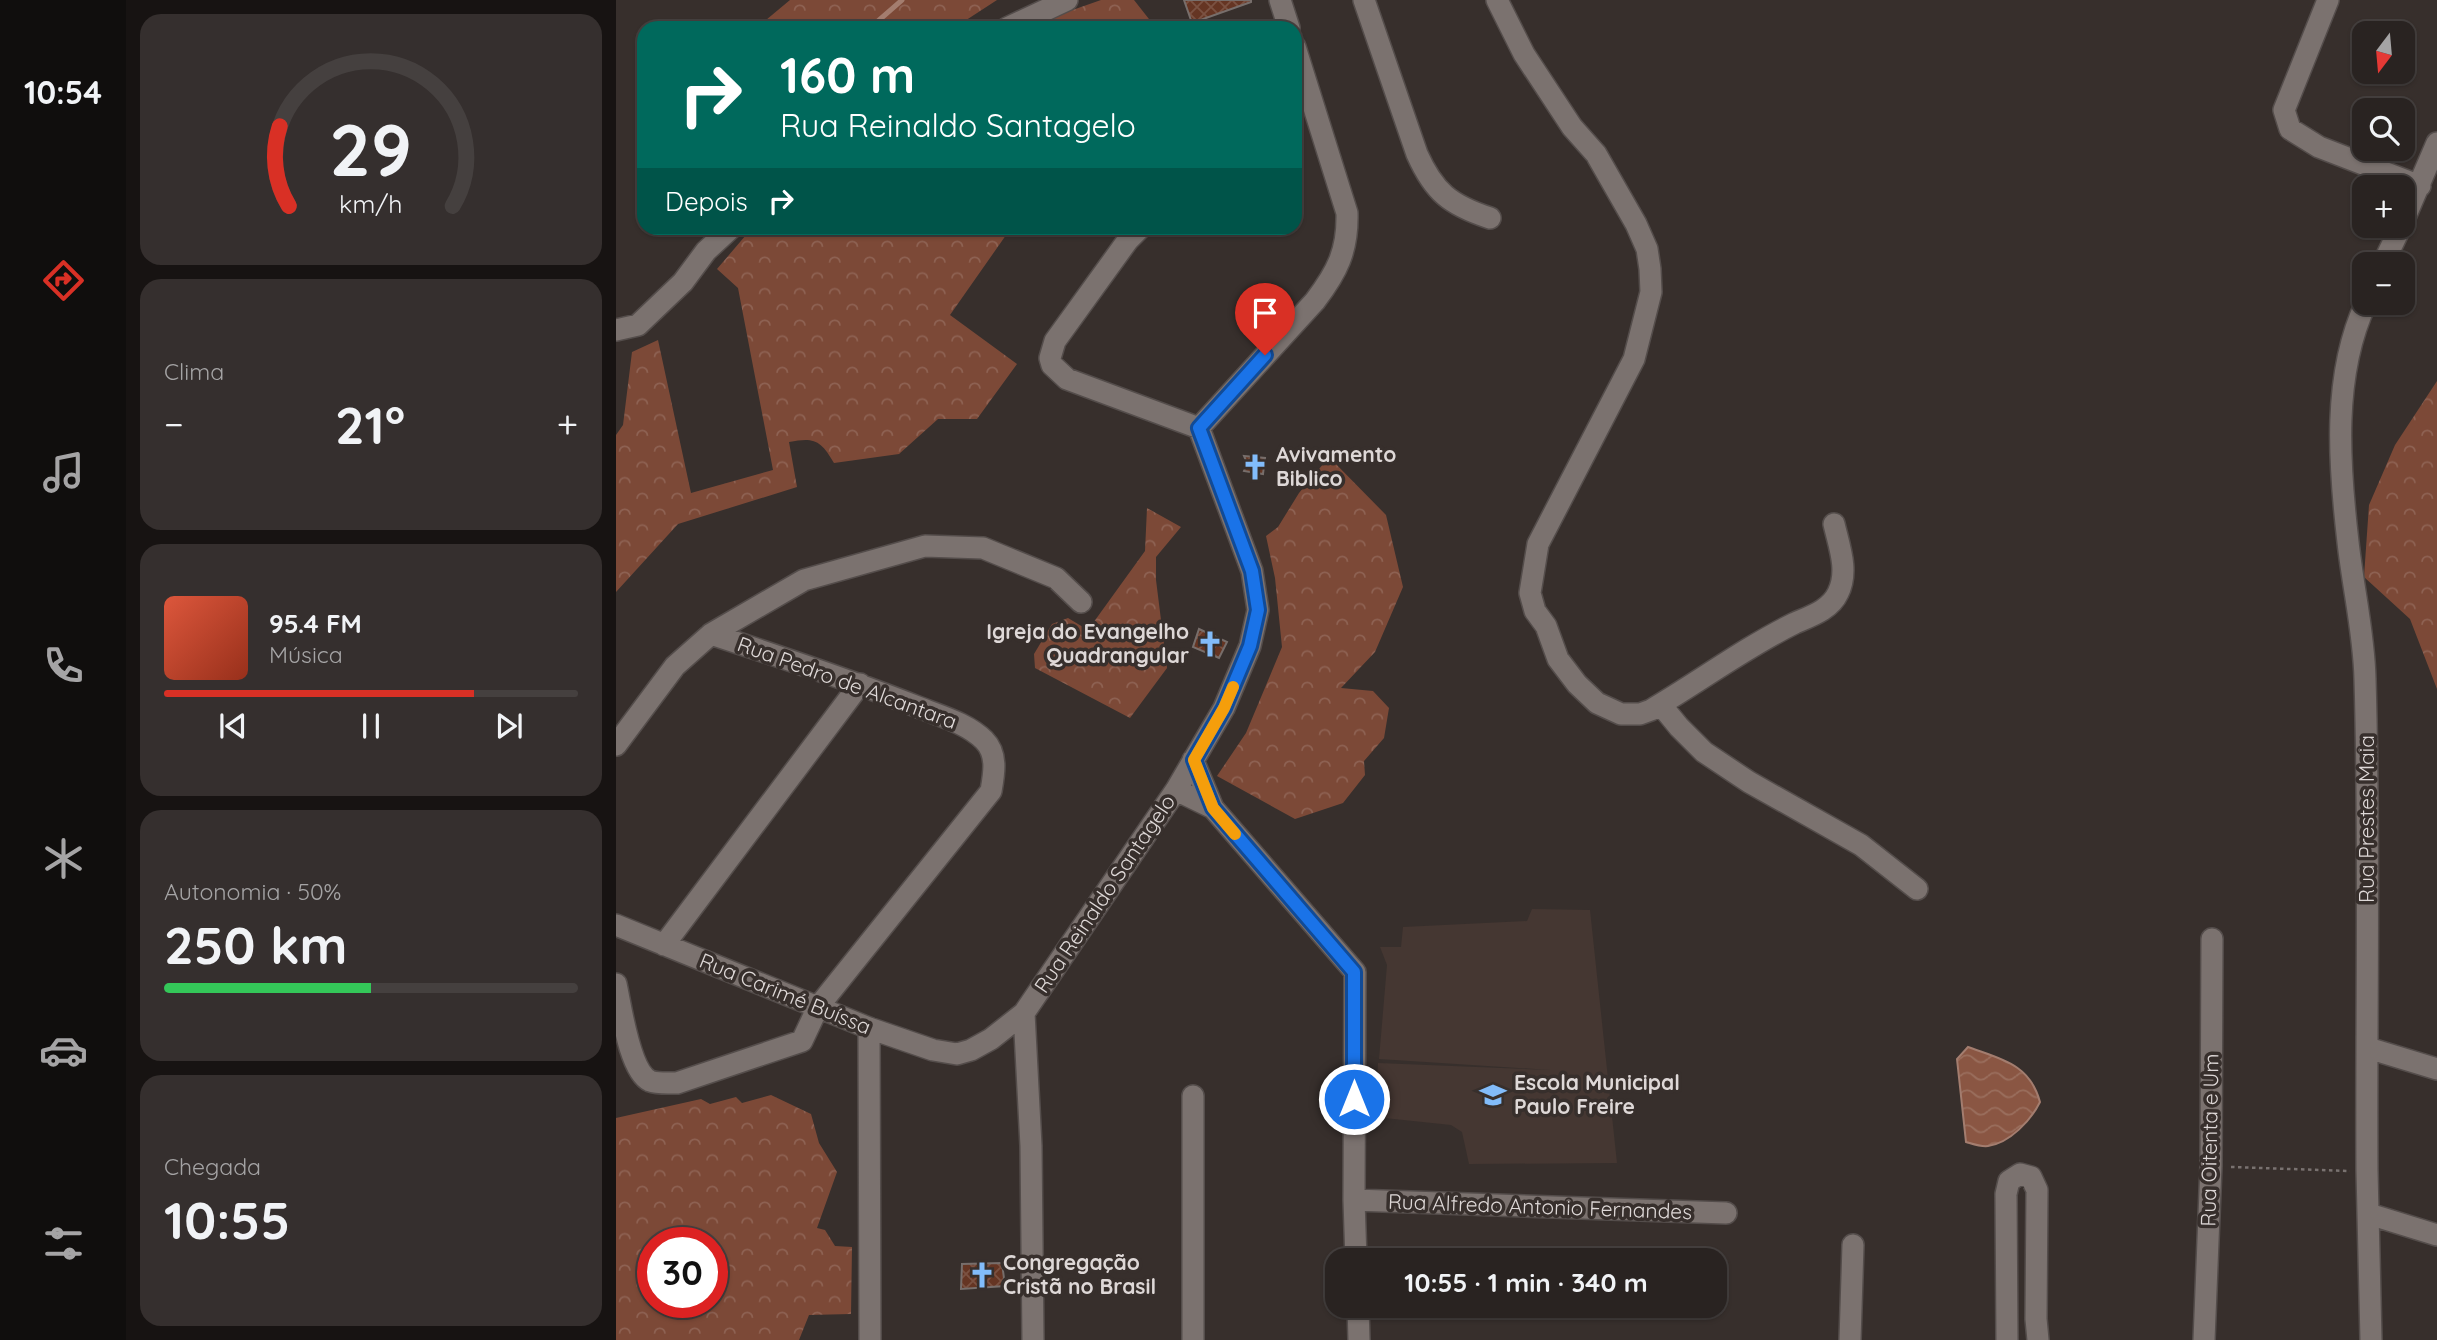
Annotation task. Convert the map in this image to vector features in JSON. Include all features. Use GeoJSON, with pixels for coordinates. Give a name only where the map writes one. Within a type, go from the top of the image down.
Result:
{"type":"FeatureCollection","features":[{"type":"Feature","properties":{"kind":"street"},"geometry":{"type":"LineString","coordinates":[[1022,21],[1066,0]]}},
{"type":"Feature","properties":{"kind":"street"},"geometry":{"type":"LineString","coordinates":[[1280,0],[1287,21]]}},
{"type":"Feature","properties":{"kind":"street"},"geometry":{"type":"LineString","coordinates":[[1364,0],[1417,155],[1428,179],[1441,193],[1457,204],[1490,218]]}},
{"type":"Feature","properties":{"kind":"street"},"geometry":{"type":"LineString","coordinates":[[1497,0],[1524,54],[1572,127],[1596,154],[1624,203],[1647,249],[1650,269],[1651,292],[1634,359],[1538,544],[1530,593],[1535,611],[1546,626],[1558,659],[1577,684],[1597,703],[1621,714],[1640,714],[1661,705],[1769,636],[1821,611],[1833,602],[1840,590],[1843,576],[1834,524]]}},
{"type":"Feature","properties":{"kind":"street"},"geometry":{"type":"LineString","coordinates":[[2328,0],[2284,110],[2290,129],[2309,141],[2362,165],[2420,186]]}},
{"type":"Feature","properties":{"kind":"street"},"geometry":{"type":"LineString","coordinates":[[1133,235],[1055,341],[1050,358],[1052,366],[1068,379],[1199,428],[1315,301],[1332,279],[1342,257],[1347,235],[1347,214],[1302,69]]}},
{"type":"Feature","properties":{"kind":"street"},"geometry":{"type":"LineString","coordinates":[[2415,197],[2437,143]]}},
{"type":"Feature","properties":{"kind":"street"},"geometry":{"type":"LineString","coordinates":[[616,330],[638,325],[683,282],[706,251],[723,235]]}},
{"type":"Feature","properties":{"kind":"street","name":"Rua Prestes Maia"},"geometry":{"type":"LineString","coordinates":[[2360,315],[2354,329],[2342,406],[2340,446],[2348,542],[2364,647],[2367,1172],[2371,1340]]}},
{"type":"Feature","properties":{"kind":"street","name":"Rua Reinaldo Santagelo"},"geometry":{"type":"LineString","coordinates":[[957,1054],[991,1039],[1024,1013],[1176,790],[1224,708],[1250,646],[1258,610],[1252,571],[1199,428]]}},
{"type":"Feature","properties":{"kind":"street"},"geometry":{"type":"LineString","coordinates":[[616,745],[675,666],[712,634],[804,580],[925,546],[983,548],[1056,578],[1081,602]]}},
{"type":"Feature","properties":{"kind":"street","name":"Rua Pedro de Alcantara"},"geometry":{"type":"LineString","coordinates":[[616,984],[633,1058],[639,1072],[649,1080],[663,1084],[677,1083],[802,1041],[818,1007],[991,791],[995,772],[994,757],[986,741],[966,727],[860,684],[712,634]]}},
{"type":"Feature","properties":{"kind":"street"},"geometry":{"type":"LineString","coordinates":[[664,945],[860,684]]}},
{"type":"Feature","properties":{"kind":"street"},"geometry":{"type":"LineString","coordinates":[[1661,705],[1704,752],[1749,782],[1861,845],[1917,889]]}},
{"type":"Feature","properties":{"kind":"street"},"geometry":{"type":"LineString","coordinates":[[1194,760],[1213,808],[1354,972],[1356,1248]]}},
{"type":"Feature","properties":{"kind":"street"},"geometry":{"type":"LineString","coordinates":[[1176,790],[1213,808]]}},
{"type":"Feature","properties":{"kind":"street","name":"Rua Carimé Buíssa"},"geometry":{"type":"LineString","coordinates":[[616,925],[869,1028],[957,1054]]}},
{"type":"Feature","properties":{"kind":"street","name":"Rua Oitenta e Um"},"geometry":{"type":"LineString","coordinates":[[2204,1340],[2211,1166],[2212,939]]}},
{"type":"Feature","properties":{"kind":"street"},"geometry":{"type":"LineString","coordinates":[[1024,1013],[1031,1146],[1033,1340]]}},
{"type":"Feature","properties":{"kind":"street"},"geometry":{"type":"LineString","coordinates":[[869,1028],[870,1340]]}},
{"type":"Feature","properties":{"kind":"street"},"geometry":{"type":"LineString","coordinates":[[2368,1048],[2437,1069]]}},
{"type":"Feature","properties":{"kind":"street"},"geometry":{"type":"LineString","coordinates":[[1193,1096],[1193,1340]]}},
{"type":"Feature","properties":{"kind":"street"},"geometry":{"type":"LineString","coordinates":[[2007,1340],[2006,1194],[2009,1181],[2020,1174],[2031,1177],[2037,1190],[2038,1340]]}},
{"type":"Feature","properties":{"kind":"street","name":"Rua Alfredo Antonio Fernandes"},"geometry":{"type":"LineString","coordinates":[[1354,1200],[1726,1213]]}},
{"type":"Feature","properties":{"kind":"street"},"geometry":{"type":"LineString","coordinates":[[2369,1214],[2437,1235]]}},
{"type":"Feature","properties":{"kind":"street"},"geometry":{"type":"LineString","coordinates":[[1850,1340],[1853,1245]]}},
{"type":"Feature","properties":{"kind":"street"},"geometry":{"type":"LineString","coordinates":[[1358,1318],[1359,1340]]}},
{"type":"Feature","properties":{"kind":"path"},"geometry":{"type":"LineString","coordinates":[[2211,1166],[2367,1172]]}},
{"type":"Feature","properties":{"kind":"shaded area"},"geometry":{"type":"Polygon","coordinates":[[[1532,909],[1590,910],[1617,1163],[1469,1164],[1462,1132],[1451,1125],[1375,1117],[1378,1063],[1551,1070],[1379,1059],[1387,965],[1380,947],[1401,947],[1403,927],[1527,921],[1532,909]]]}},
{"type":"Feature","properties":{"kind":"green space"},"geometry":{"type":"Polygon","coordinates":[[[790,0],[997,0],[965,21],[766,20],[790,0]]]}},
{"type":"Feature","properties":{"kind":"green space"},"geometry":{"type":"Polygon","coordinates":[[[1101,0],[1134,0],[1150,21],[1049,21],[1101,0]]]}},
{"type":"Feature","properties":{"kind":"green space"},"geometry":{"type":"Polygon","coordinates":[[[746,235],[1006,235],[950,315],[1017,364],[977,419],[938,419],[899,454],[834,463],[825,449],[816,442],[789,442],[797,487],[678,524],[616,592],[616,435],[623,425],[632,352],[658,340],[691,493],[773,470],[738,288],[717,269],[746,235]]]}},
{"type":"Feature","properties":{"kind":"green space"},"geometry":{"type":"Polygon","coordinates":[[[2437,381],[2437,689],[2410,619],[2364,577],[2369,505],[2395,445],[2437,381]]]}},
{"type":"Feature","properties":{"kind":"green space"},"geometry":{"type":"Polygon","coordinates":[[[1329,457],[1386,515],[1403,587],[1375,652],[1341,688],[1373,691],[1389,708],[1384,738],[1364,761],[1365,775],[1343,803],[1295,819],[1217,776],[1246,733],[1282,647],[1275,578],[1266,536],[1278,527],[1299,493],[1329,457]]]}},
{"type":"Feature","properties":{"kind":"green space"},"geometry":{"type":"Polygon","coordinates":[[[1147,508],[1181,527],[1156,557],[1156,580],[1167,668],[1130,718],[1035,668],[1034,654],[1052,624],[1068,618],[1088,630],[1145,551],[1147,508]]]}},
{"type":"Feature","properties":{"kind":"green space"},"geometry":{"type":"Polygon","coordinates":[[[771,1095],[811,1114],[819,1143],[837,1172],[817,1228],[825,1230],[835,1246],[852,1247],[851,1314],[809,1315],[799,1340],[616,1340],[616,1118],[701,1099],[710,1104],[736,1097],[742,1103],[771,1095]]]}},
{"type":"Feature","properties":{"kind":"water"},"geometry":{"type":"Polygon","coordinates":[[[1968,1047],[2003,1060],[2022,1071],[2035,1089],[2040,1102],[2012,1136],[1988,1146],[1966,1142],[1957,1059],[1968,1047]]]}},
{"type":"Feature","properties":{"kind":"building"},"geometry":{"type":"Polygon","coordinates":[[[1184,0],[1251,0],[1198,21],[1191,21],[1184,0]]]}},
{"type":"Feature","properties":{"kind":"building","name":"Avivamento Biblico"},"geometry":{"type":"Polygon","coordinates":[[[1244,456],[1265,458],[1263,474],[1244,471],[1247,463],[1244,456]]]}},
{"type":"Feature","properties":{"kind":"building","name":"Igreja do Evangelho Quadrangular"},"geometry":{"type":"Polygon","coordinates":[[[1199,629],[1227,642],[1219,658],[1193,647],[1199,629]]]}},
{"type":"Feature","properties":{"kind":"building","name":"Congregação Cristã no Brasil"},"geometry":{"type":"Polygon","coordinates":[[[1002,1263],[1005,1286],[961,1289],[962,1264],[1002,1263]]]}},
{"type":"Feature","properties":{"kind":"waterway"},"geometry":{"type":"LineString","coordinates":[[878,21],[902,0]]}},
{"type":"Feature","properties":{"kind":"slow traffic"},"geometry":{"type":"LineString","coordinates":[[1233,687],[1194,760],[1213,808],[1235,834]]}},
{"type":"Feature","properties":{"kind":"place","name":"Avivamento Biblico"},"geometry":{"type":"Point","coordinates":[1255,467]}},
{"type":"Feature","properties":{"kind":"place","name":"Igreja do Evangelho Quadrangular"},"geometry":{"type":"Point","coordinates":[1210,644]}},
{"type":"Feature","properties":{"kind":"place","name":"Escola Municipal Paulo Freire"},"geometry":{"type":"Point","coordinates":[1493,1095]}},
{"type":"Feature","properties":{"kind":"place","name":"Congregação Cristã no Brasil"},"geometry":{"type":"Point","coordinates":[982,1275]}},
{"type":"Feature","properties":{"kind":"route"},"geometry":{"type":"LineString","coordinates":[[1265,355],[1199,428],[1252,571],[1258,610],[1250,646],[1224,708],[1194,760],[1213,808],[1354,972],[1354,1099]]}}]}
